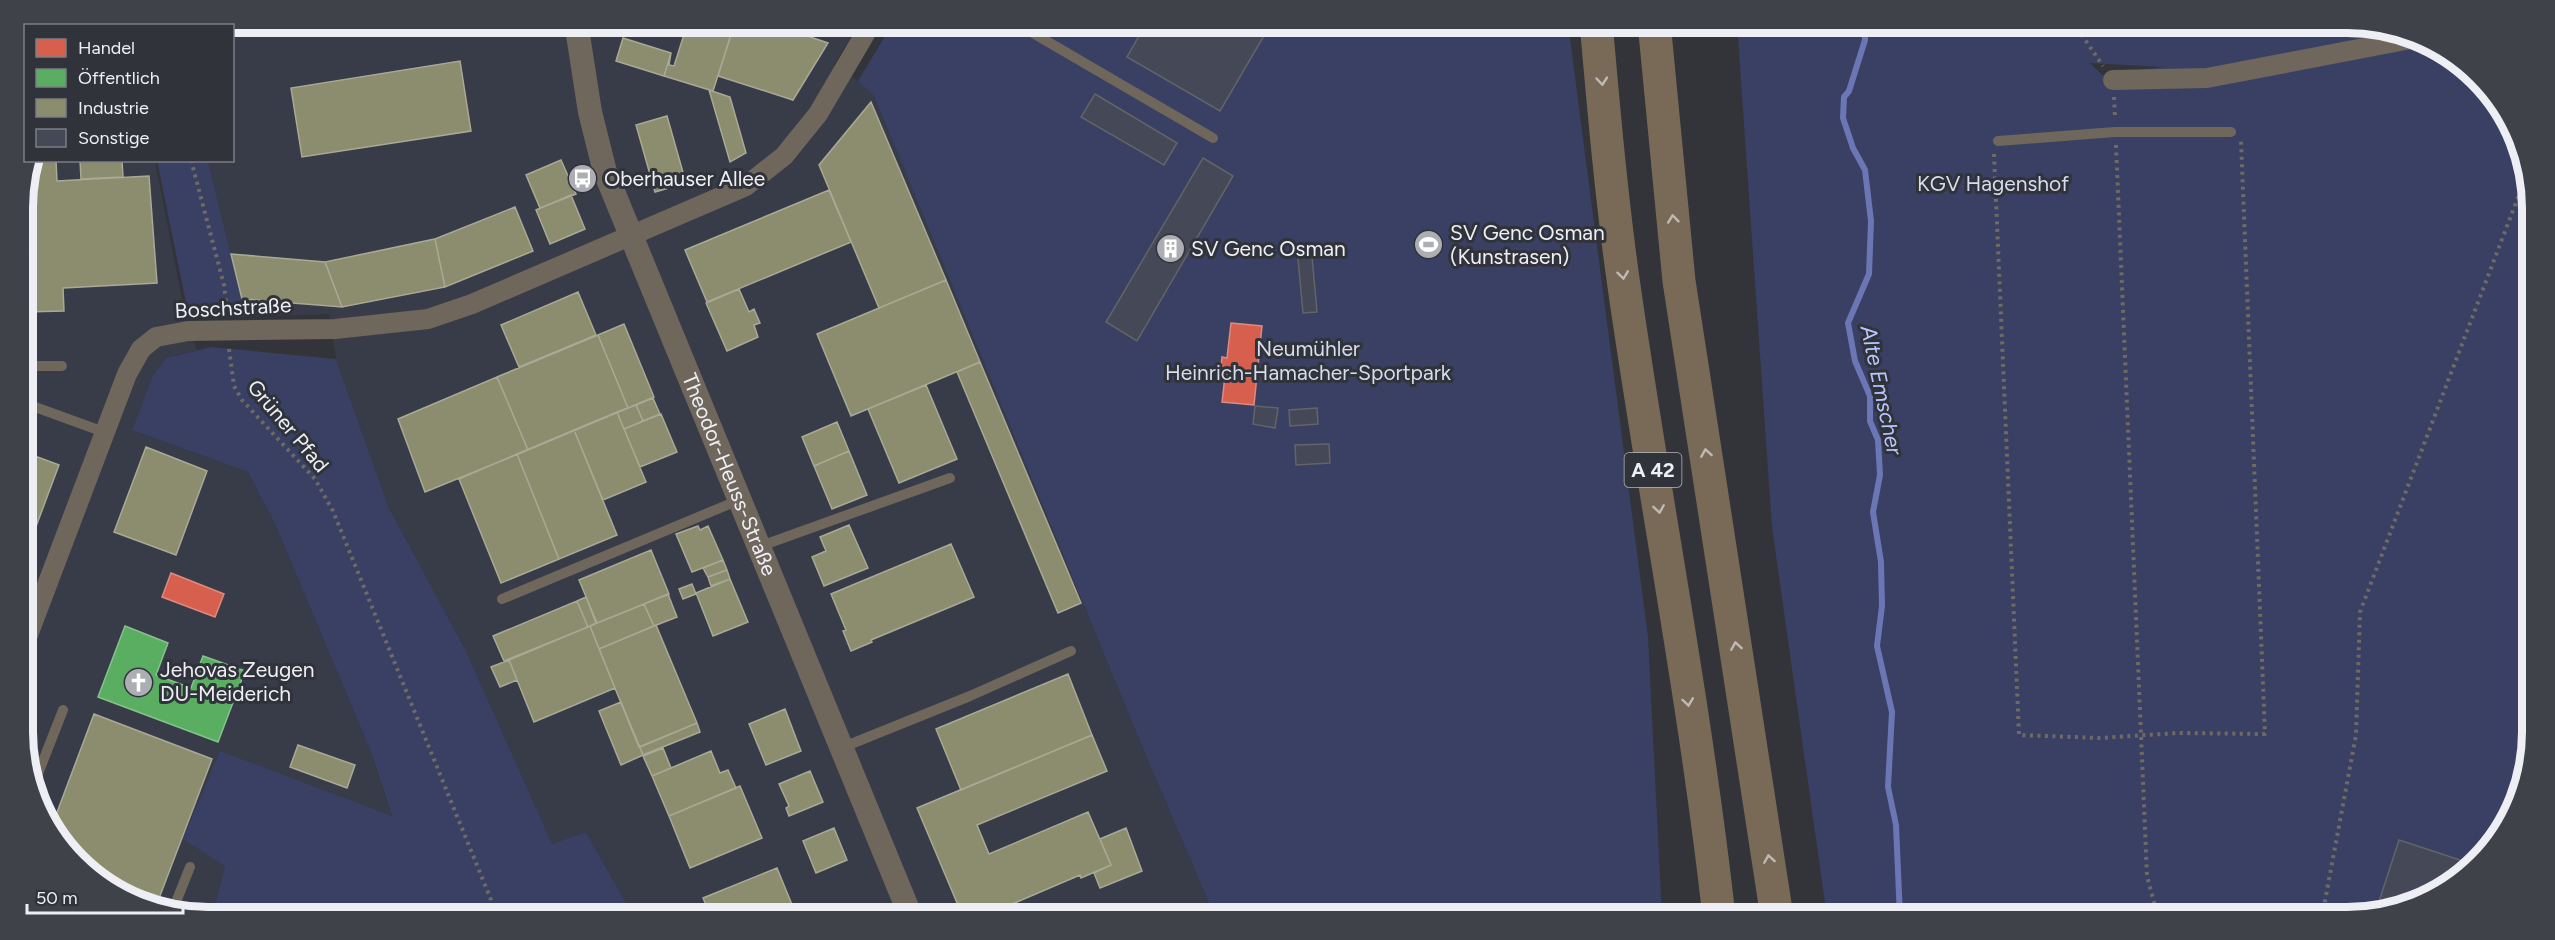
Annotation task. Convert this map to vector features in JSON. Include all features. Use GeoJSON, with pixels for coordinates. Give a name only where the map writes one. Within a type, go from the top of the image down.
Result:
{"type":"FeatureCollection","features":[{"type":"Feature","properties":{"kind":"highway","name":"A 42"},"geometry":{"type":"LineString","coordinates":[[1597,33],[1625,292],[1677,621],[1718,907]]}},
{"type":"Feature","properties":{"kind":"highway","name":"A 42"},"geometry":{"type":"LineString","coordinates":[[1655,33],[1679,281],[1775,907]]}},
{"type":"Feature","properties":{"kind":"street","name":"Theodor-Heuss-Straße"},"geometry":{"type":"LineString","coordinates":[[578,33],[590,112],[605,172],[906,907]]}},
{"type":"Feature","properties":{"kind":"street"},"geometry":{"type":"LineString","coordinates":[[631,237],[746,186],[778,161],[818,114],[866,33]]}},
{"type":"Feature","properties":{"kind":"street"},"geometry":{"type":"LineString","coordinates":[[2113,80],[2207,78],[2400,41]]}},
{"type":"Feature","properties":{"kind":"street","name":"Boschstraße"},"geometry":{"type":"LineString","coordinates":[[33,622],[127,374],[141,349],[156,337],[188,330],[335,330],[428,319],[472,304],[631,237]]}},
{"type":"Feature","properties":{"kind":"lane"},"geometry":{"type":"LineString","coordinates":[[1033,33],[1213,138]]}},
{"type":"Feature","properties":{"kind":"lane"},"geometry":{"type":"LineString","coordinates":[[1998,141],[2115,132],[2231,132]]}},
{"type":"Feature","properties":{"kind":"lane"},"geometry":{"type":"LineString","coordinates":[[33,366],[62,366]]}},
{"type":"Feature","properties":{"kind":"lane"},"geometry":{"type":"LineString","coordinates":[[33,408],[104,432]]}},
{"type":"Feature","properties":{"kind":"lane"},"geometry":{"type":"LineString","coordinates":[[758,547],[950,478]]}},
{"type":"Feature","properties":{"kind":"lane"},"geometry":{"type":"LineString","coordinates":[[502,599],[739,500]]}},
{"type":"Feature","properties":{"kind":"lane"},"geometry":{"type":"LineString","coordinates":[[841,748],[970,696],[1071,651]]}},
{"type":"Feature","properties":{"kind":"lane"},"geometry":{"type":"LineString","coordinates":[[38,774],[63,710]]}},
{"type":"Feature","properties":{"kind":"lane"},"geometry":{"type":"LineString","coordinates":[[175,904],[190,867]]}},
{"type":"Feature","properties":{"kind":"path"},"geometry":{"type":"LineString","coordinates":[[2081,33],[2113,80],[2147,876],[2155,907]]}},
{"type":"Feature","properties":{"kind":"path"},"geometry":{"type":"LineString","coordinates":[[1998,141],[1993,141],[2019,735],[2100,738],[2178,733],[2265,734],[2241,132],[2231,132]]}},
{"type":"Feature","properties":{"kind":"path","name":"Grüner Pfad"},"geometry":{"type":"LineString","coordinates":[[192,162],[224,285],[234,386],[242,400],[315,479],[333,511],[494,907]]}},
{"type":"Feature","properties":{"kind":"path"},"geometry":{"type":"LineString","coordinates":[[2324,907],[2356,735],[2360,612],[2521,189]]}},
{"type":"Feature","properties":{"kind":"shaded area"},"geometry":{"type":"Polygon","coordinates":[[[234,33],[853,33],[834,65],[858,81],[874,96],[1144,751],[1211,907],[628,907],[586,832],[552,845],[466,651],[388,506],[336,359],[329,314],[246,317],[208,162],[234,162],[234,33]]]}},
{"type":"Feature","properties":{"kind":"shaded area"},"geometry":{"type":"Polygon","coordinates":[[[39,162],[155,162],[188,330],[197,350],[166,358],[153,375],[132,430],[248,472],[275,524],[371,752],[392,817],[225,866],[215,907],[174,904],[130,889],[93,864],[62,829],[51,810],[36,766],[33,744],[33,196],[39,162]]]}},
{"type":"Feature","properties":{"kind":"green space","name":"Neumühler Heinrich-Hamacher-Sportpark"},"geometry":{"type":"Polygon","coordinates":[[[887,33],[1569,33],[1648,637],[1662,907],[1211,907],[1144,751],[874,96],[858,81],[887,33]]]}},
{"type":"Feature","properties":{"kind":"green space","name":"KGV Hagenshof"},"geometry":{"type":"Polygon","coordinates":[[[1738,33],[2359,33],[2403,42],[2444,62],[2479,93],[2499,120],[2509,141],[2521,185],[2522,744],[2519,766],[2509,799],[2486,839],[2454,871],[2425,889],[2381,904],[2359,907],[1826,907],[1772,527],[1738,33]],[[2090,63],[2102,75],[2162,67],[2090,63]]]}},
{"type":"Feature","properties":{"kind":"green space"},"geometry":{"type":"Polygon","coordinates":[[[157,162],[208,162],[246,317],[189,317],[157,162]]]}},
{"type":"Feature","properties":{"kind":"green space"},"geometry":{"type":"Polygon","coordinates":[[[211,347],[336,359],[388,506],[466,651],[552,844],[586,832],[628,907],[215,907],[225,866],[183,839],[220,751],[392,816],[371,752],[275,524],[248,472],[132,430],[153,375],[166,358],[211,347]]]}},
{"type":"Feature","properties":{"kind":"building: Handel"},"geometry":{"type":"Polygon","coordinates":[[[1231,323],[1262,326],[1254,405],[1222,402],[1226,367],[1221,366],[1222,357],[1227,358],[1231,323]]]}},
{"type":"Feature","properties":{"kind":"building: Handel"},"geometry":{"type":"Polygon","coordinates":[[[171,573],[224,594],[215,617],[162,597],[171,573]]]}},
{"type":"Feature","properties":{"kind":"building: Öffentlich","name":"Jehovas Zeugen DU-Meiderich"},"geometry":{"type":"Polygon","coordinates":[[[125,626],[168,643],[156,675],[191,688],[203,656],[245,671],[218,742],[98,697],[125,626]]]}},
{"type":"Feature","properties":{"kind":"building: Industrie"},"geometry":{"type":"Polygon","coordinates":[[[684,33],[731,33],[713,91],[664,76],[671,53],[669,65],[674,66],[684,33]]]}},
{"type":"Feature","properties":{"kind":"building: Industrie"},"geometry":{"type":"Polygon","coordinates":[[[732,33],[798,33],[828,43],[793,100],[718,76],[732,33]]]}},
{"type":"Feature","properties":{"kind":"building: Industrie"},"geometry":{"type":"Polygon","coordinates":[[[623,38],[671,53],[664,76],[616,61],[623,38]]]}},
{"type":"Feature","properties":{"kind":"building: Industrie"},"geometry":{"type":"Polygon","coordinates":[[[460,61],[471,131],[302,157],[291,88],[460,61]]]}},
{"type":"Feature","properties":{"kind":"building: Industrie"},"geometry":{"type":"Polygon","coordinates":[[[709,90],[730,97],[746,153],[730,162],[709,90]]]}},
{"type":"Feature","properties":{"kind":"building: Industrie"},"geometry":{"type":"Polygon","coordinates":[[[871,102],[946,280],[879,308],[819,165],[871,102]]]}},
{"type":"Feature","properties":{"kind":"building: Industrie"},"geometry":{"type":"Polygon","coordinates":[[[667,116],[686,183],[655,192],[636,125],[667,116]]]}},
{"type":"Feature","properties":{"kind":"building: Industrie"},"geometry":{"type":"Polygon","coordinates":[[[561,160],[576,194],[540,208],[526,175],[561,160]]]}},
{"type":"Feature","properties":{"kind":"building: Industrie"},"geometry":{"type":"Polygon","coordinates":[[[39,162],[56,162],[57,181],[149,176],[157,283],[63,288],[64,311],[33,312],[33,196],[39,162]]]}},
{"type":"Feature","properties":{"kind":"building: Industrie"},"geometry":{"type":"Polygon","coordinates":[[[80,162],[122,162],[123,177],[81,179],[80,162]]]}},
{"type":"Feature","properties":{"kind":"building: Industrie"},"geometry":{"type":"Polygon","coordinates":[[[829,190],[851,242],[707,302],[685,250],[829,190]]]}},
{"type":"Feature","properties":{"kind":"building: Industrie"},"geometry":{"type":"Polygon","coordinates":[[[571,195],[585,229],[550,244],[536,210],[571,195]]]}},
{"type":"Feature","properties":{"kind":"building: Industrie"},"geometry":{"type":"Polygon","coordinates":[[[515,207],[533,251],[445,287],[435,239],[515,207]]]}},
{"type":"Feature","properties":{"kind":"building: Industrie"},"geometry":{"type":"Polygon","coordinates":[[[435,239],[445,287],[342,307],[325,262],[435,239]]]}},
{"type":"Feature","properties":{"kind":"building: Industrie"},"geometry":{"type":"Polygon","coordinates":[[[231,254],[325,262],[342,307],[242,299],[231,254]]]}},
{"type":"Feature","properties":{"kind":"building: Industrie"},"geometry":{"type":"Polygon","coordinates":[[[946,280],[980,362],[851,416],[817,334],[946,280]]]}},
{"type":"Feature","properties":{"kind":"building: Industrie"},"geometry":{"type":"Polygon","coordinates":[[[739,289],[749,312],[754,309],[760,323],[754,325],[758,337],[727,351],[706,303],[739,289]]]}},
{"type":"Feature","properties":{"kind":"building: Industrie"},"geometry":{"type":"Polygon","coordinates":[[[578,292],[596,335],[519,367],[501,325],[578,292]]]}},
{"type":"Feature","properties":{"kind":"building: Industrie"},"geometry":{"type":"Polygon","coordinates":[[[624,324],[654,397],[628,408],[598,335],[624,324]]]}},
{"type":"Feature","properties":{"kind":"building: Industrie"},"geometry":{"type":"Polygon","coordinates":[[[598,335],[628,408],[528,450],[497,377],[598,335]]]}},
{"type":"Feature","properties":{"kind":"building: Industrie"},"geometry":{"type":"Polygon","coordinates":[[[980,362],[1081,603],[1058,613],[957,372],[980,362]]]}},
{"type":"Feature","properties":{"kind":"building: Industrie"},"geometry":{"type":"Polygon","coordinates":[[[497,377],[528,450],[425,492],[398,419],[497,377]]]}},
{"type":"Feature","properties":{"kind":"building: Industrie"},"geometry":{"type":"Polygon","coordinates":[[[926,385],[957,459],[899,483],[868,409],[926,385]]]}},
{"type":"Feature","properties":{"kind":"building: Industrie"},"geometry":{"type":"Polygon","coordinates":[[[653,398],[660,414],[643,421],[636,405],[653,398]]]}},
{"type":"Feature","properties":{"kind":"building: Industrie"},"geometry":{"type":"Polygon","coordinates":[[[636,405],[643,421],[624,429],[617,412],[636,405]]]}},
{"type":"Feature","properties":{"kind":"building: Industrie"},"geometry":{"type":"Polygon","coordinates":[[[617,412],[646,482],[603,500],[574,430],[617,412]]]}},
{"type":"Feature","properties":{"kind":"building: Industrie"},"geometry":{"type":"Polygon","coordinates":[[[661,414],[677,452],[640,467],[624,429],[661,414]]]}},
{"type":"Feature","properties":{"kind":"building: Industrie"},"geometry":{"type":"Polygon","coordinates":[[[837,422],[849,451],[814,466],[802,437],[837,422]]]}},
{"type":"Feature","properties":{"kind":"building: Industrie"},"geometry":{"type":"Polygon","coordinates":[[[574,430],[617,535],[559,559],[517,454],[574,430]]]}},
{"type":"Feature","properties":{"kind":"building: Industrie"},"geometry":{"type":"Polygon","coordinates":[[[146,447],[207,471],[176,555],[114,532],[146,447]]]}},
{"type":"Feature","properties":{"kind":"building: Industrie"},"geometry":{"type":"Polygon","coordinates":[[[849,451],[867,495],[832,509],[814,466],[849,451]]]}},
{"type":"Feature","properties":{"kind":"building: Industrie"},"geometry":{"type":"Polygon","coordinates":[[[517,454],[559,559],[501,583],[459,479],[517,454]]]}},
{"type":"Feature","properties":{"kind":"building: Industrie"},"geometry":{"type":"Polygon","coordinates":[[[33,455],[59,465],[33,535],[33,455]]]}},
{"type":"Feature","properties":{"kind":"building: Industrie"},"geometry":{"type":"Polygon","coordinates":[[[849,525],[868,568],[824,586],[812,557],[826,551],[820,537],[849,525]]]}},
{"type":"Feature","properties":{"kind":"building: Industrie"},"geometry":{"type":"Polygon","coordinates":[[[698,526],[700,530],[708,526],[723,560],[692,572],[676,534],[698,526]]]}},
{"type":"Feature","properties":{"kind":"building: Industrie"},"geometry":{"type":"Polygon","coordinates":[[[951,544],[974,597],[871,640],[872,642],[851,651],[843,631],[846,630],[831,594],[951,544]]]}},
{"type":"Feature","properties":{"kind":"building: Industrie"},"geometry":{"type":"Polygon","coordinates":[[[651,550],[669,594],[597,623],[579,580],[651,550]]]}},
{"type":"Feature","properties":{"kind":"building: Industrie"},"geometry":{"type":"Polygon","coordinates":[[[723,560],[727,570],[708,577],[703,568],[723,560]]]}},
{"type":"Feature","properties":{"kind":"building: Industrie"},"geometry":{"type":"Polygon","coordinates":[[[727,570],[730,579],[711,586],[708,577],[727,570]]]}},
{"type":"Feature","properties":{"kind":"building: Industrie"},"geometry":{"type":"Polygon","coordinates":[[[730,579],[748,622],[713,636],[696,593],[730,579]]]}},
{"type":"Feature","properties":{"kind":"building: Industrie"},"geometry":{"type":"Polygon","coordinates":[[[692,584],[696,594],[683,599],[679,589],[692,584]]]}},
{"type":"Feature","properties":{"kind":"building: Industrie"},"geometry":{"type":"Polygon","coordinates":[[[668,594],[677,617],[654,626],[644,604],[668,594]]]}},
{"type":"Feature","properties":{"kind":"building: Industrie"},"geometry":{"type":"Polygon","coordinates":[[[586,597],[596,623],[588,627],[577,601],[586,597]]]}},
{"type":"Feature","properties":{"kind":"building: Industrie"},"geometry":{"type":"Polygon","coordinates":[[[577,601],[588,627],[504,661],[493,636],[577,601]]]}},
{"type":"Feature","properties":{"kind":"building: Industrie"},"geometry":{"type":"Polygon","coordinates":[[[644,604],[654,626],[599,649],[590,626],[644,604]]]}},
{"type":"Feature","properties":{"kind":"building: Industrie"},"geometry":{"type":"Polygon","coordinates":[[[656,625],[697,723],[639,747],[599,649],[656,625]]]}},
{"type":"Feature","properties":{"kind":"building: Industrie"},"geometry":{"type":"Polygon","coordinates":[[[590,626],[615,688],[534,722],[509,660],[590,626]]]}},
{"type":"Feature","properties":{"kind":"building: Industrie"},"geometry":{"type":"Polygon","coordinates":[[[509,660],[517,680],[500,687],[491,667],[509,660]]]}},
{"type":"Feature","properties":{"kind":"building: Industrie"},"geometry":{"type":"Polygon","coordinates":[[[1068,674],[1092,735],[961,790],[936,729],[1068,674]]]}},
{"type":"Feature","properties":{"kind":"building: Industrie"},"geometry":{"type":"Polygon","coordinates":[[[621,702],[643,755],[621,765],[599,711],[621,702]]]}},
{"type":"Feature","properties":{"kind":"building: Industrie"},"geometry":{"type":"Polygon","coordinates":[[[785,709],[801,751],[766,765],[749,724],[785,709]]]}},
{"type":"Feature","properties":{"kind":"building: Industrie"},"geometry":{"type":"Polygon","coordinates":[[[94,714],[212,759],[159,900],[130,889],[93,864],[76,847],[55,817],[94,714]]]}},
{"type":"Feature","properties":{"kind":"building: Industrie"},"geometry":{"type":"Polygon","coordinates":[[[697,723],[700,732],[643,755],[640,747],[697,723]]]}},
{"type":"Feature","properties":{"kind":"building: Industrie"},"geometry":{"type":"Polygon","coordinates":[[[1092,735],[1107,771],[977,825],[989,854],[1088,812],[1111,865],[1081,878],[1080,875],[1005,907],[959,907],[917,808],[1092,735]]]}},
{"type":"Feature","properties":{"kind":"building: Industrie"},"geometry":{"type":"Polygon","coordinates":[[[298,745],[355,765],[347,788],[290,767],[298,745]]]}},
{"type":"Feature","properties":{"kind":"building: Industrie"},"geometry":{"type":"Polygon","coordinates":[[[663,748],[671,768],[652,776],[643,756],[663,748]]]}},
{"type":"Feature","properties":{"kind":"building: Industrie"},"geometry":{"type":"Polygon","coordinates":[[[711,751],[720,773],[728,770],[736,788],[669,816],[652,776],[711,751]]]}},
{"type":"Feature","properties":{"kind":"building: Industrie"},"geometry":{"type":"Polygon","coordinates":[[[810,771],[823,802],[789,816],[786,808],[789,806],[779,784],[810,771]]]}},
{"type":"Feature","properties":{"kind":"building: Industrie"},"geometry":{"type":"Polygon","coordinates":[[[740,786],[762,838],[690,868],[669,816],[740,786]]]}},
{"type":"Feature","properties":{"kind":"building: Industrie"},"geometry":{"type":"Polygon","coordinates":[[[834,828],[847,860],[816,873],[803,841],[834,828]]]}},
{"type":"Feature","properties":{"kind":"building: Industrie"},"geometry":{"type":"Polygon","coordinates":[[[1126,828],[1142,871],[1100,888],[1094,873],[1111,865],[1100,839],[1126,828]]]}},
{"type":"Feature","properties":{"kind":"building: Industrie"},"geometry":{"type":"Polygon","coordinates":[[[777,868],[793,907],[707,907],[703,898],[777,868]]]}},
{"type":"Feature","properties":{"kind":"building: Sonstige"},"geometry":{"type":"Polygon","coordinates":[[[1141,33],[1266,33],[1220,111],[1127,57],[1141,33]]]}},
{"type":"Feature","properties":{"kind":"building: Sonstige"},"geometry":{"type":"Polygon","coordinates":[[[1095,94],[1177,143],[1164,165],[1081,117],[1095,94]]]}},
{"type":"Feature","properties":{"kind":"building: Sonstige","name":"SV Genc Osman"},"geometry":{"type":"Polygon","coordinates":[[[1203,158],[1233,176],[1137,341],[1106,322],[1203,158]]]}},
{"type":"Feature","properties":{"kind":"building: Sonstige"},"geometry":{"type":"Polygon","coordinates":[[[1311,245],[1317,312],[1303,313],[1297,248],[1311,245]]]}},
{"type":"Feature","properties":{"kind":"building: Sonstige"},"geometry":{"type":"Polygon","coordinates":[[[1255,406],[1278,408],[1275,428],[1253,424],[1255,406]]]}},
{"type":"Feature","properties":{"kind":"building: Sonstige"},"geometry":{"type":"Polygon","coordinates":[[[1317,408],[1318,424],[1290,426],[1289,410],[1317,408]]]}},
{"type":"Feature","properties":{"kind":"building: Sonstige"},"geometry":{"type":"Polygon","coordinates":[[[1329,444],[1330,463],[1296,465],[1295,445],[1329,444]]]}},
{"type":"Feature","properties":{"kind":"building: Sonstige"},"geometry":{"type":"Polygon","coordinates":[[[2399,840],[2464,862],[2425,889],[2378,904],[2399,840]]]}},
{"type":"Feature","properties":{"kind":"waterway","name":"Alte Emscher"},"geometry":{"type":"LineString","coordinates":[[1865,33],[1865,40],[1849,91],[1844,97],[1843,118],[1853,148],[1865,170],[1871,221],[1869,274],[1848,323],[1855,361],[1870,396],[1870,421],[1878,440],[1880,475],[1873,512],[1881,562],[1882,606],[1877,646],[1892,712],[1888,787],[1896,825],[1900,907]]}},
{"type":"Feature","properties":{"kind":"place","name":"Oberhauser Allee"},"geometry":{"type":"Point","coordinates":[583,179]}},
{"type":"Feature","properties":{"kind":"place","name":"SV Genc Osman (Kunstrasen)"},"geometry":{"type":"Point","coordinates":[1429,245]}},
{"type":"Feature","properties":{"kind":"place","name":"SV Genc Osman"},"geometry":{"type":"Point","coordinates":[1170,249]}},
{"type":"Feature","properties":{"kind":"place","name":"Jehovas Zeugen DU-Meiderich"},"geometry":{"type":"Point","coordinates":[139,682]}}]}
